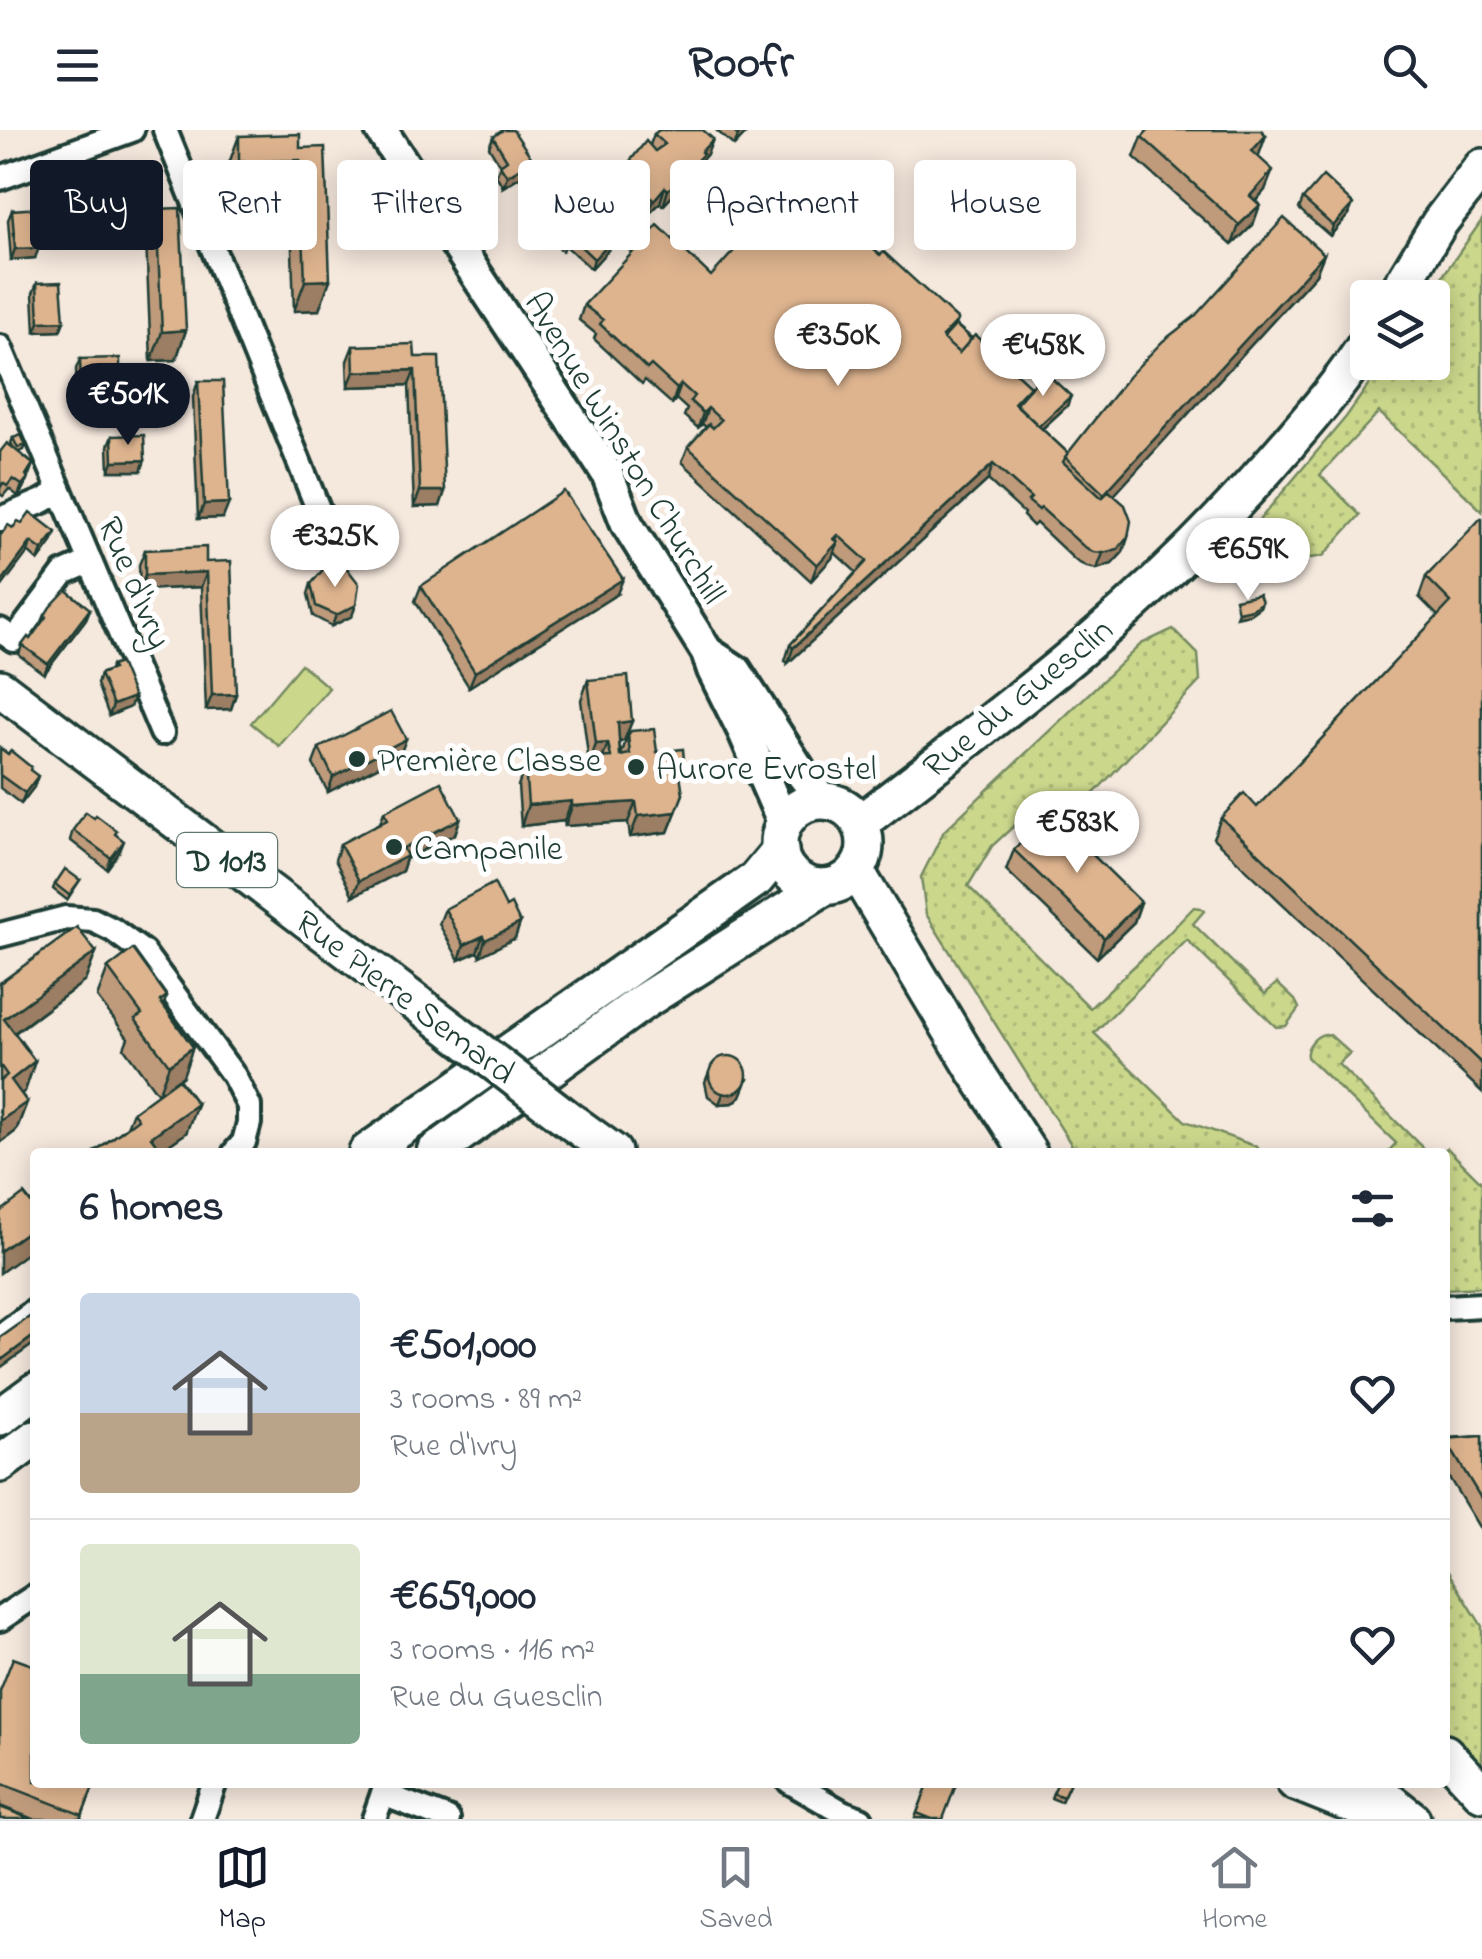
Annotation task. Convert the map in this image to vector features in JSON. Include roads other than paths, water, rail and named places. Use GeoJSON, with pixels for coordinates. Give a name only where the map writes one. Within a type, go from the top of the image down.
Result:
{"type":"FeatureCollection","features":[{"type":"Feature","properties":{"kind":"main road","name":"Avenue Winston Churchill"},"geometry":{"type":"LineString","coordinates":[[382,130],[607,474],[627,524],[707,652]]}},
{"type":"Feature","properties":{"kind":"main road"},"geometry":{"type":"LineString","coordinates":[[1405,280],[1440,222],[1482,167]]}},
{"type":"Feature","properties":{"kind":"main road","name":"Rue du Guesclin"},"geometry":{"type":"LineString","coordinates":[[860,823],[1089,642],[1185,555],[1262,474],[1350,367]]}},
{"type":"Feature","properties":{"kind":"main road"},"geometry":{"type":"LineString","coordinates":[[707,652],[736,670],[822,801]]}},
{"type":"Feature","properties":{"kind":"main road"},"geometry":{"type":"LineString","coordinates":[[707,652],[744,732],[782,837],[784,862],[800,880],[824,887]]}},
{"type":"Feature","properties":{"kind":"main road","name":"Rue Pierre Semard"},"geometry":{"type":"LineString","coordinates":[[0,688],[608,1148]]}},
{"type":"Feature","properties":{"kind":"main road"},"geometry":{"type":"LineString","coordinates":[[373,1148],[756,879],[800,807],[822,801],[844,807],[860,823],[865,848],[856,871],[847,880],[824,887],[644,1001],[440,1148]]}},
{"type":"Feature","properties":{"kind":"main road"},"geometry":{"type":"LineString","coordinates":[[856,871],[972,1067],[1025,1148]]}},
{"type":"Feature","properties":{"kind":"main road"},"geometry":{"type":"LineString","coordinates":[[400,1148],[438,1120],[468,1080]]}},
{"type":"Feature","properties":{"kind":"main road"},"geometry":{"type":"LineString","coordinates":[[0,1417],[30,1395]]}},
{"type":"Feature","properties":{"kind":"main road"},"geometry":{"type":"LineString","coordinates":[[0,1464],[30,1442]]}},
{"type":"Feature","properties":{"kind":"main road"},"geometry":{"type":"LineString","coordinates":[[0,1481],[30,1463]]}},
{"type":"Feature","properties":{"kind":"main road"},"geometry":{"type":"LineString","coordinates":[[1450,1758],[1482,1793]]}},
{"type":"Feature","properties":{"kind":"main road"},"geometry":{"type":"LineString","coordinates":[[1310,1788],[1378,1819]]}},
{"type":"Feature","properties":{"kind":"main road"},"geometry":{"type":"LineString","coordinates":[[1373,1788],[1412,1819]]}},
{"type":"Feature","properties":{"kind":"main road"},"geometry":{"type":"LineString","coordinates":[[1449,1788],[1482,1814]]}},
{"type":"Feature","properties":{"kind":"street"},"geometry":{"type":"LineString","coordinates":[[0,178],[132,130]]}},
{"type":"Feature","properties":{"kind":"street"},"geometry":{"type":"LineString","coordinates":[[166,130],[329,536]]}},
{"type":"Feature","properties":{"kind":"street","name":"Rue d'Ivry"},"geometry":{"type":"LineString","coordinates":[[0,347],[162,733]]}},
{"type":"Feature","properties":{"kind":"street"},"geometry":{"type":"LineString","coordinates":[[0,518],[43,502],[60,491]]}},
{"type":"Feature","properties":{"kind":"street"},"geometry":{"type":"LineString","coordinates":[[0,630],[14,640],[64,573],[89,562]]}},
{"type":"Feature","properties":{"kind":"street"},"geometry":{"type":"LineString","coordinates":[[0,935],[66,918],[93,920],[142,952],[234,1076],[250,1106],[244,1142],[239,1148]]}},
{"type":"Feature","properties":{"kind":"street"},"geometry":{"type":"LineString","coordinates":[[1450,1307],[1482,1305]]}},
{"type":"Feature","properties":{"kind":"street"},"geometry":{"type":"LineString","coordinates":[[0,1337],[30,1315]]}},
{"type":"Feature","properties":{"kind":"street"},"geometry":{"type":"LineString","coordinates":[[0,1619],[30,1599]]}},
{"type":"Feature","properties":{"kind":"street"},"geometry":{"type":"LineString","coordinates":[[202,1819],[214,1788]]}},
{"type":"Feature","properties":{"kind":"street"},"geometry":{"type":"LineString","coordinates":[[374,1819],[385,1788],[448,1819]]}},
{"type":"Feature","properties":{"kind":"street"},"geometry":{"type":"LineString","coordinates":[[800,1788],[860,1819]]}},
{"type":"Feature","properties":{"kind":"place","name":"Première Classe"},"geometry":{"type":"Point","coordinates":[357,759]}},
{"type":"Feature","properties":{"kind":"place","name":"Aurore Evrostel"},"geometry":{"type":"Point","coordinates":[636,767]}},
{"type":"Feature","properties":{"kind":"place","name":"Campanile"},"geometry":{"type":"Point","coordinates":[394,847]}}]}
